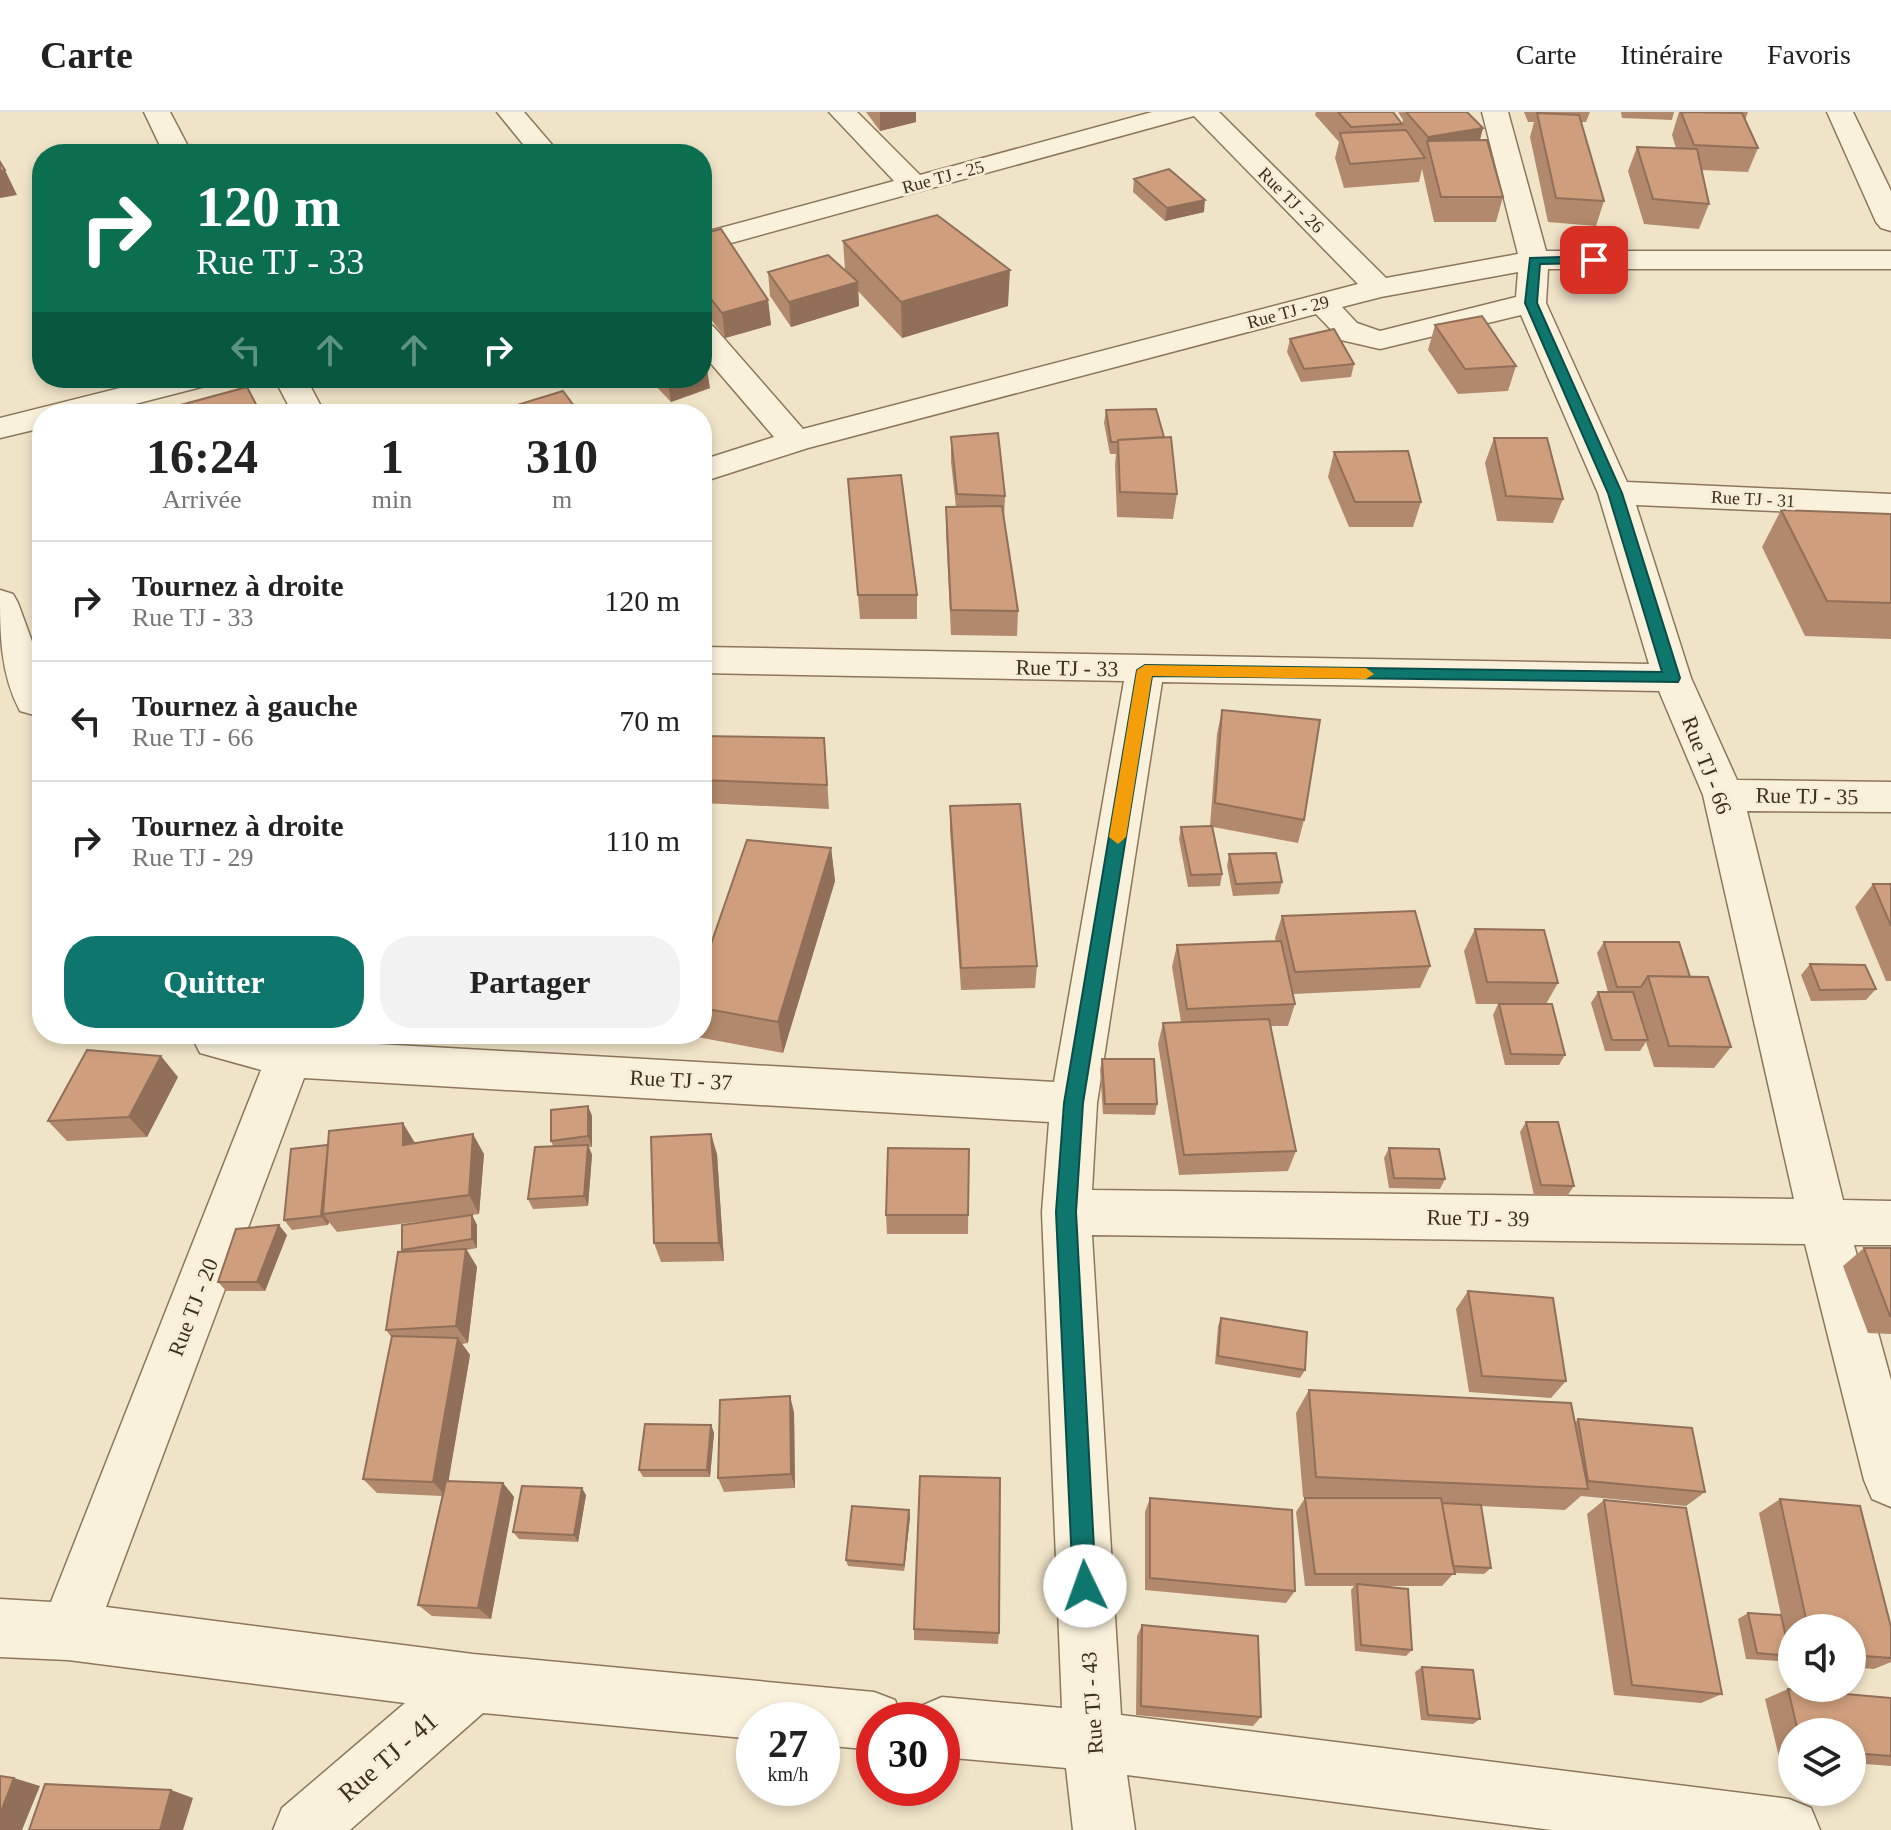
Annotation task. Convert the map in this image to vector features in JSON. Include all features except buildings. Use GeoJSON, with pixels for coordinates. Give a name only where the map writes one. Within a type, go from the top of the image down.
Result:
{"type":"FeatureCollection","features":[{"type":"Feature","properties":{"kind":"street"},"geometry":{"type":"LineString","coordinates":[[157,112],[173,144]]}},
{"type":"Feature","properties":{"kind":"street"},"geometry":{"type":"LineString","coordinates":[[510,112],[537,144]]}},
{"type":"Feature","properties":{"kind":"street"},"geometry":{"type":"LineString","coordinates":[[842,112],[913,184]]}},
{"type":"Feature","properties":{"kind":"street","name":"Rue TJ - 25"},"geometry":{"type":"LineString","coordinates":[[712,239],[1183,112]]}},
{"type":"Feature","properties":{"kind":"street","name":"Rue TJ - 26"},"geometry":{"type":"LineString","coordinates":[[1204,112],[1379,288]]}},
{"type":"Feature","properties":{"kind":"street","name":"Rue TJ - 66"},"geometry":{"type":"LineString","coordinates":[[1495,112],[1534,260],[1531,303],[1615,493],[1672,678],[1723,795],[1824,1223],[1891,1480]]}},
{"type":"Feature","properties":{"kind":"street"},"geometry":{"type":"LineString","coordinates":[[1840,112],[1891,222]]}},
{"type":"Feature","properties":{"kind":"street","name":"Rue TJ - 29"},"geometry":{"type":"LineString","coordinates":[[712,468],[796,441],[1379,288],[1534,260],[1891,260]]}},
{"type":"Feature","properties":{"kind":"street"},"geometry":{"type":"LineString","coordinates":[[1323,303],[1343,330],[1362,338],[1380,340],[1531,303]]}},
{"type":"Feature","properties":{"kind":"street"},"geometry":{"type":"LineString","coordinates":[[712,344],[796,441]]}},
{"type":"Feature","properties":{"kind":"street"},"geometry":{"type":"LineString","coordinates":[[96,404],[159,388]]}},
{"type":"Feature","properties":{"kind":"street"},"geometry":{"type":"LineString","coordinates":[[0,428],[32,420]]}},
{"type":"Feature","properties":{"kind":"street","name":"Rue TJ - 31"},"geometry":{"type":"LineString","coordinates":[[1615,493],[1891,505]]}},
{"type":"Feature","properties":{"kind":"street"},"geometry":{"type":"LineString","coordinates":[[0,603],[25,704]]}},
{"type":"Feature","properties":{"kind":"street","name":"Rue TJ - 33"},"geometry":{"type":"LineString","coordinates":[[712,660],[1672,678]]}},
{"type":"Feature","properties":{"kind":"street","name":"Rue TJ - 43"},"geometry":{"type":"LineString","coordinates":[[1104,1830],[1093,1741],[1066,1212],[1074,1103],[1145,670]]}},
{"type":"Feature","properties":{"kind":"street","name":"Rue TJ - 35"},"geometry":{"type":"LineString","coordinates":[[1723,795],[1891,797]]}},
{"type":"Feature","properties":{"kind":"street"},"geometry":{"type":"LineString","coordinates":[[235,1044],[289,1058]]}},
{"type":"Feature","properties":{"kind":"street","name":"Rue TJ - 37"},"geometry":{"type":"LineString","coordinates":[[289,1058],[1074,1103]]}},
{"type":"Feature","properties":{"kind":"street","name":"Rue TJ - 20"},"geometry":{"type":"LineString","coordinates":[[68,1631],[289,1058]]}},
{"type":"Feature","properties":{"kind":"street","name":"Rue TJ - 39"},"geometry":{"type":"LineString","coordinates":[[1066,1212],[1891,1223]]}},
{"type":"Feature","properties":{"kind":"street"},"geometry":{"type":"LineString","coordinates":[[0,1628],[68,1631],[473,1683],[856,1719]]}},
{"type":"Feature","properties":{"kind":"street","name":"Rue TJ - 41"},"geometry":{"type":"LineString","coordinates":[[304,1830],[473,1683]]}},
{"type":"Feature","properties":{"kind":"street"},"geometry":{"type":"LineString","coordinates":[[960,1729],[1093,1741],[1789,1830]]}},
{"type":"Feature","properties":{"kind":"slow traffic"},"geometry":{"type":"LineString","coordinates":[[1118,837],[1145,670],[1366,674]]}},
{"type":"Feature","properties":{"kind":"route"},"geometry":{"type":"LineString","coordinates":[[1085,1586],[1066,1212],[1074,1103],[1145,670],[1672,678],[1615,493],[1531,303],[1534,260],[1594,260]]}}]}
